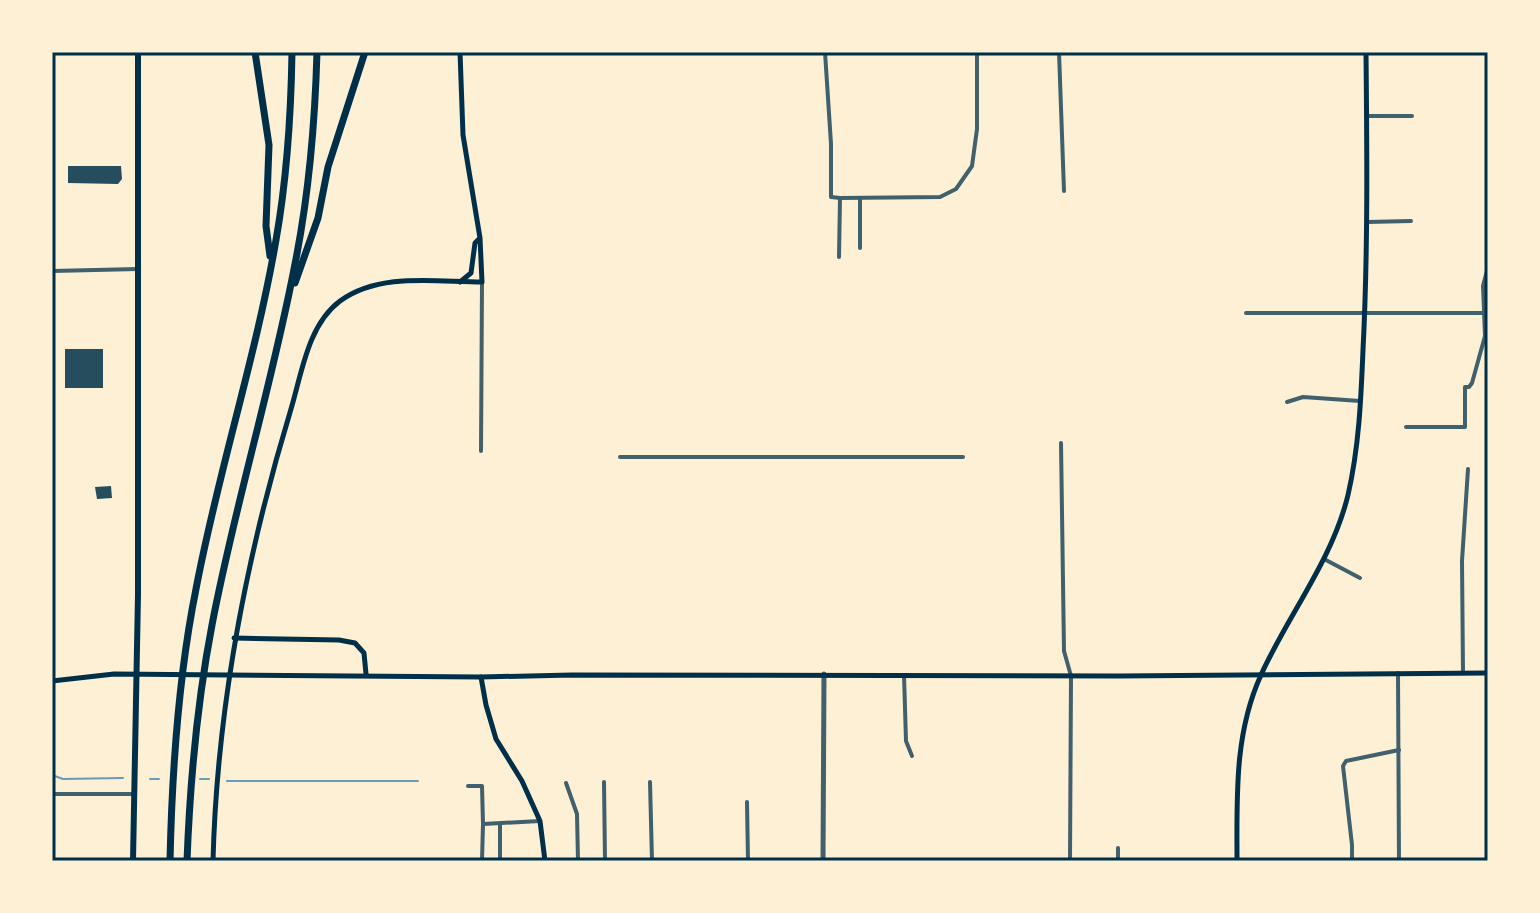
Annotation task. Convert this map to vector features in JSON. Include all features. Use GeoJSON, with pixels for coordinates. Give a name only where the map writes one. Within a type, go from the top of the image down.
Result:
{"type":"FeatureCollection","features":[{"type":"Feature","properties":{"kind":"highway"},"geometry":{"type":"LineString","coordinates":[[255,52],[269,145],[266,226],[271,262]]}},
{"type":"Feature","properties":{"kind":"highway"},"geometry":{"type":"LineString","coordinates":[[168,861],[176,727],[196,589],[271,262],[290,125],[292,52]]}},
{"type":"Feature","properties":{"kind":"highway"},"geometry":{"type":"LineString","coordinates":[[187,861],[196,728],[211,626],[286,308],[304,205],[317,52]]}},
{"type":"Feature","properties":{"kind":"highway"},"geometry":{"type":"LineString","coordinates":[[286,308],[318,218],[328,167],[365,52]]}},
{"type":"Feature","properties":{"kind":"main road"},"geometry":{"type":"LineString","coordinates":[[133,861],[136,794],[138,52]]}},
{"type":"Feature","properties":{"kind":"main road"},"geometry":{"type":"LineString","coordinates":[[213,861],[219,754],[234,638],[270,480],[318,326],[339,302],[366,287],[395,282],[482,282],[480,238],[463,135],[460,52]]}},
{"type":"Feature","properties":{"kind":"main road"},"geometry":{"type":"LineString","coordinates":[[1237,861],[1240,749],[1245,722],[1261,676],[1324,559],[1347,498],[1355,459],[1365,313],[1366,52]]}},
{"type":"Feature","properties":{"kind":"main road"},"geometry":{"type":"LineString","coordinates":[[460,282],[471,273],[475,243],[480,238]]}},
{"type":"Feature","properties":{"kind":"main road"},"geometry":{"type":"LineString","coordinates":[[234,638],[352,642],[364,653],[366,674]]}},
{"type":"Feature","properties":{"kind":"main road"},"geometry":{"type":"LineString","coordinates":[[52,681],[114,674],[481,677],[1488,673]]}},
{"type":"Feature","properties":{"kind":"main road"},"geometry":{"type":"LineString","coordinates":[[481,677],[496,739],[522,781],[540,821],[545,861]]}},
{"type":"Feature","properties":{"kind":"street"},"geometry":{"type":"LineString","coordinates":[[825,52],[831,197],[840,198],[940,197],[956,189],[972,166],[977,129],[977,52]]}},
{"type":"Feature","properties":{"kind":"street"},"geometry":{"type":"LineString","coordinates":[[1059,52],[1064,191]]}},
{"type":"Feature","properties":{"kind":"street"},"geometry":{"type":"LineString","coordinates":[[1366,116],[1412,116]]}},
{"type":"Feature","properties":{"kind":"street"},"geometry":{"type":"LineString","coordinates":[[839,257],[840,198]]}},
{"type":"Feature","properties":{"kind":"street"},"geometry":{"type":"LineString","coordinates":[[860,198],[860,248]]}},
{"type":"Feature","properties":{"kind":"street"},"geometry":{"type":"LineString","coordinates":[[1367,222],[1411,221]]}},
{"type":"Feature","properties":{"kind":"street"},"geometry":{"type":"LineString","coordinates":[[1406,427],[1465,427],[1465,387],[1472,383],[1482,350],[1483,286],[1488,267]]}},
{"type":"Feature","properties":{"kind":"street"},"geometry":{"type":"LineString","coordinates":[[52,271],[138,269]]}},
{"type":"Feature","properties":{"kind":"street"},"geometry":{"type":"LineString","coordinates":[[481,451],[482,282]]}},
{"type":"Feature","properties":{"kind":"street"},"geometry":{"type":"LineString","coordinates":[[1246,313],[1483,313]]}},
{"type":"Feature","properties":{"kind":"street"},"geometry":{"type":"LineString","coordinates":[[1287,402],[1303,397],[1361,401]]}},
{"type":"Feature","properties":{"kind":"street"},"geometry":{"type":"LineString","coordinates":[[1061,443],[1064,651],[1071,676],[1070,861]]}},
{"type":"Feature","properties":{"kind":"street"},"geometry":{"type":"LineString","coordinates":[[620,457],[963,457]]}},
{"type":"Feature","properties":{"kind":"street"},"geometry":{"type":"LineString","coordinates":[[1463,673],[1462,561],[1468,469]]}},
{"type":"Feature","properties":{"kind":"street"},"geometry":{"type":"LineString","coordinates":[[1324,559],[1360,578]]}},
{"type":"Feature","properties":{"kind":"street"},"geometry":{"type":"LineString","coordinates":[[1398,673],[1399,861]]}},
{"type":"Feature","properties":{"kind":"street"},"geometry":{"type":"LineString","coordinates":[[823,861],[824,674]]}},
{"type":"Feature","properties":{"kind":"street"},"geometry":{"type":"LineString","coordinates":[[904,675],[906,741],[912,756]]}},
{"type":"Feature","properties":{"kind":"street"},"geometry":{"type":"LineString","coordinates":[[1352,861],[1343,766],[1355,757],[1399,750]]}},
{"type":"Feature","properties":{"kind":"street"},"geometry":{"type":"LineString","coordinates":[[604,782],[605,861]]}},
{"type":"Feature","properties":{"kind":"street"},"geometry":{"type":"LineString","coordinates":[[650,782],[652,861]]}},
{"type":"Feature","properties":{"kind":"street"},"geometry":{"type":"LineString","coordinates":[[566,783],[577,814],[578,861]]}},
{"type":"Feature","properties":{"kind":"street"},"geometry":{"type":"LineString","coordinates":[[468,786],[482,786],[482,861]]}},
{"type":"Feature","properties":{"kind":"street"},"geometry":{"type":"LineString","coordinates":[[52,794],[136,794]]}},
{"type":"Feature","properties":{"kind":"street"},"geometry":{"type":"LineString","coordinates":[[747,802],[748,861]]}},
{"type":"Feature","properties":{"kind":"street"},"geometry":{"type":"LineString","coordinates":[[483,824],[540,821]]}},
{"type":"Feature","properties":{"kind":"street"},"geometry":{"type":"LineString","coordinates":[[500,824],[500,861]]}},
{"type":"Feature","properties":{"kind":"street"},"geometry":{"type":"LineString","coordinates":[[1118,848],[1118,861]]}},
{"type":"Feature","properties":{"kind":"building"},"geometry":{"type":"Polygon","coordinates":[[[68,166],[121,166],[122,179],[118,184],[68,183],[68,166]]]}},
{"type":"Feature","properties":{"kind":"building"},"geometry":{"type":"Polygon","coordinates":[[[65,349],[103,349],[103,388],[65,388],[65,349]]]}},
{"type":"Feature","properties":{"kind":"building"},"geometry":{"type":"Polygon","coordinates":[[[111,486],[112,498],[97,499],[95,487],[111,486]]]}},
{"type":"Feature","properties":{"kind":"waterway"},"geometry":{"type":"LineString","coordinates":[[52,775],[63,779],[123,778]]}},
{"type":"Feature","properties":{"kind":"waterway"},"geometry":{"type":"LineString","coordinates":[[150,779],[159,779]]}},
{"type":"Feature","properties":{"kind":"waterway"},"geometry":{"type":"LineString","coordinates":[[200,779],[209,779]]}},
{"type":"Feature","properties":{"kind":"waterway"},"geometry":{"type":"LineString","coordinates":[[227,781],[418,781]]}}]}
